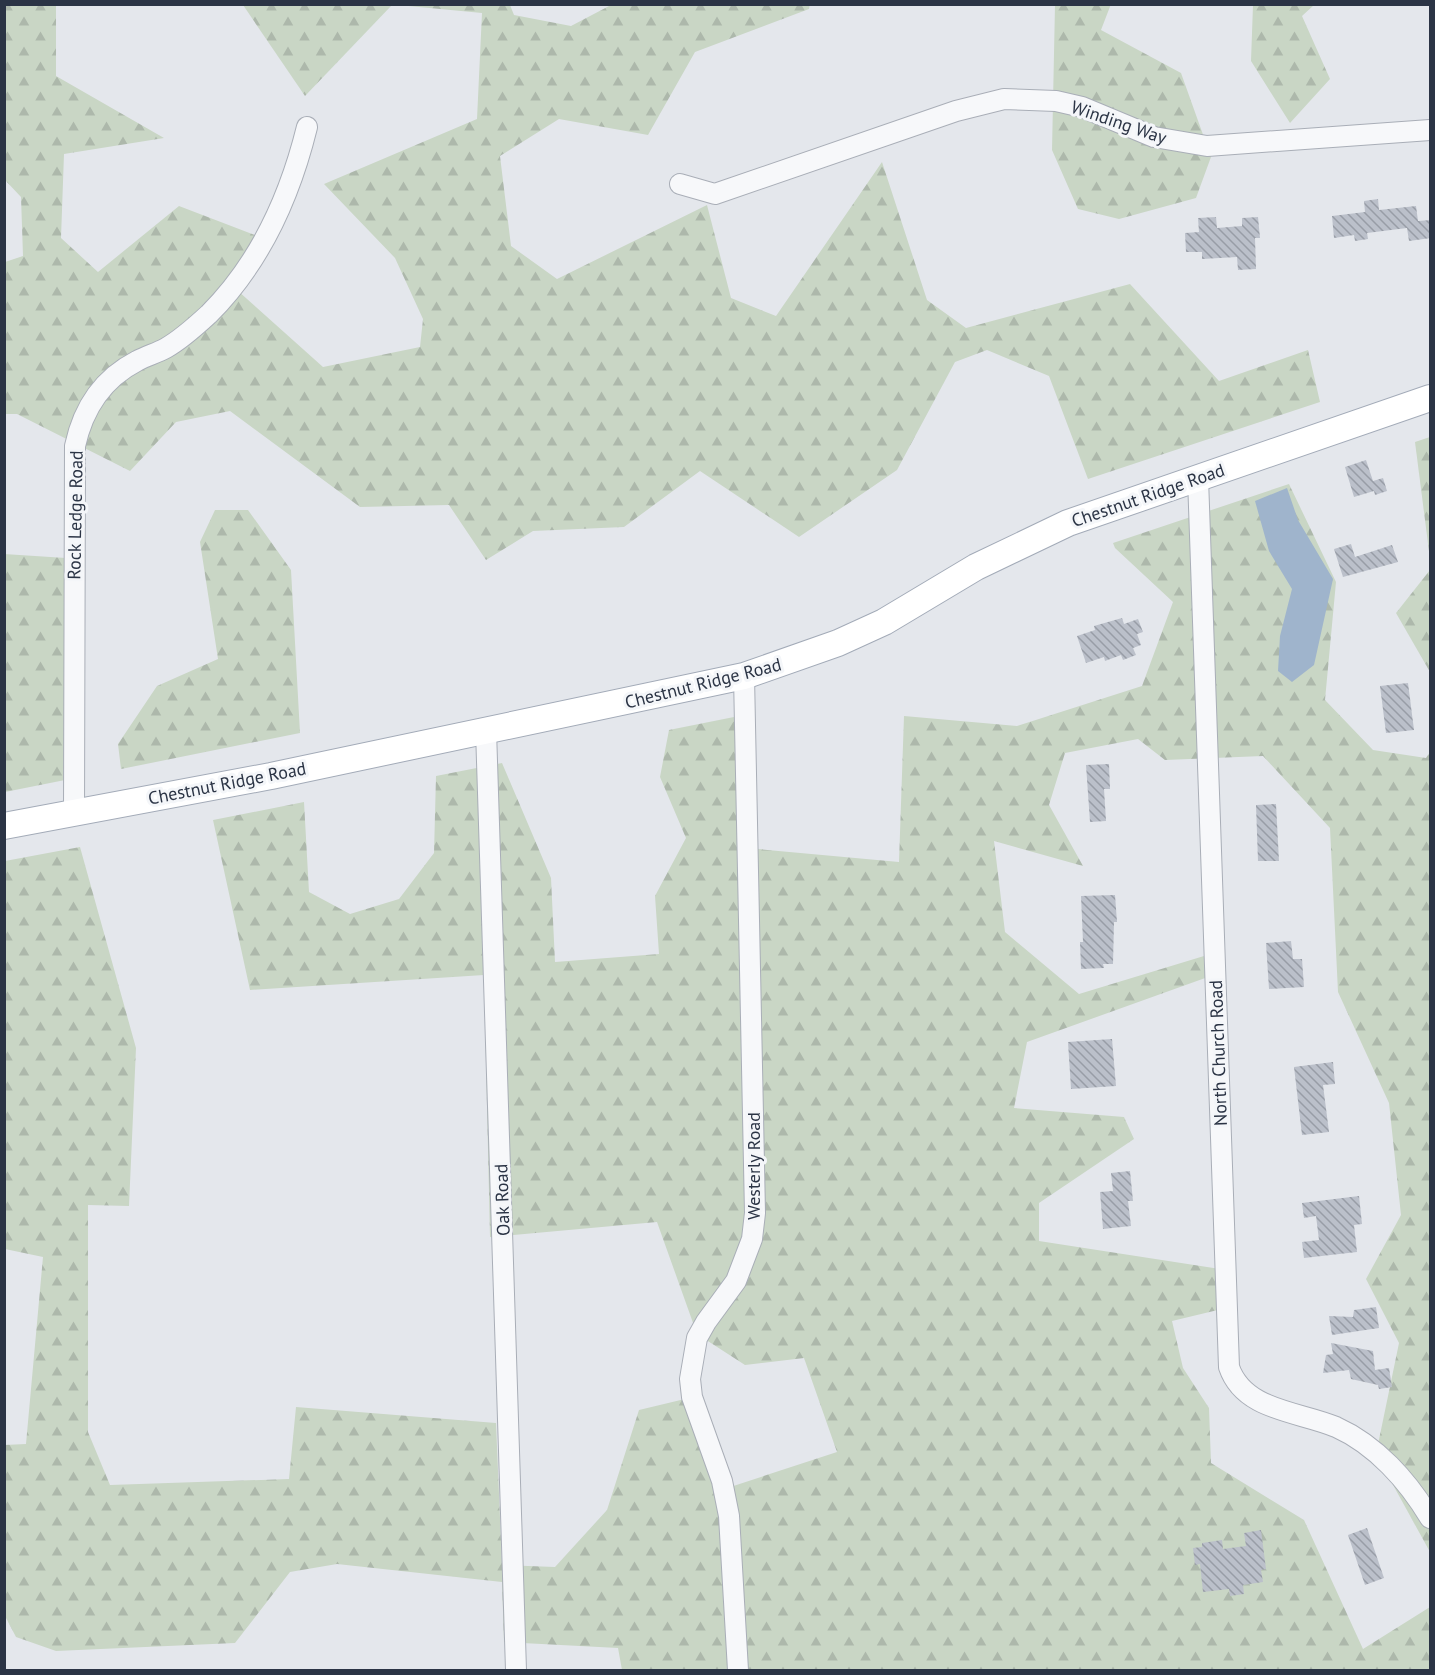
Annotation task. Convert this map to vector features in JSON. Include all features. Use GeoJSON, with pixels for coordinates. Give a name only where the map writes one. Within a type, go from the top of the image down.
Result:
{"type":"FeatureCollection","features":[{"type":"Feature","properties":{"kind":"main road","name":"Chestnut Ridge Road"},"geometry":{"type":"LineString","coordinates":[[4,826],[271,776],[744,676],[819,651],[884,622],[976,567],[1049,531],[1431,398]]}},
{"type":"Feature","properties":{"kind":"street","name":"Winding Way"},"geometry":{"type":"LineString","coordinates":[[680,184],[715,194],[956,111],[1004,99],[1056,101],[1082,107],[1154,136],[1207,146],[1431,130]]}},
{"type":"Feature","properties":{"kind":"street","name":"Rock Ledge Road"},"geometry":{"type":"LineString","coordinates":[[74,813],[75,446],[79,427],[98,392],[116,375],[136,362],[166,348],[189,332],[231,288],[272,226],[286,196],[307,127]]}},
{"type":"Feature","properties":{"kind":"street","name":"North Church Road"},"geometry":{"type":"LineString","coordinates":[[1198,478],[1229,1367],[1234,1381],[1251,1398],[1336,1427],[1360,1441],[1405,1480],[1431,1518]]}},
{"type":"Feature","properties":{"kind":"street","name":"Westerly Road"},"geometry":{"type":"LineString","coordinates":[[738,1671],[729,1516],[722,1481],[692,1397],[690,1379],[697,1338],[736,1281],[752,1239],[755,1213],[744,676]]}},
{"type":"Feature","properties":{"kind":"street","name":"Oak Road"},"geometry":{"type":"LineString","coordinates":[[486,730],[516,1671]]}},
{"type":"Feature","properties":{"kind":"green space"},"geometry":{"type":"Polygon","coordinates":[[[5,4],[56,5],[56,76],[164,138],[64,154],[61,238],[98,272],[179,206],[260,237],[228,282],[323,367],[420,347],[423,319],[395,258],[324,184],[477,119],[482,13],[398,5],[510,5],[514,15],[571,26],[611,5],[810,4],[809,9],[695,52],[648,135],[559,119],[500,156],[511,246],[557,279],[707,205],[731,298],[776,316],[882,162],[927,300],[966,328],[1130,284],[1219,381],[1308,350],[1320,402],[1088,479],[1049,376],[987,350],[955,362],[897,470],[799,537],[700,471],[624,527],[533,531],[486,560],[449,505],[360,507],[230,411],[176,422],[130,471],[17,414],[5,414],[5,262],[23,256],[21,197],[5,180],[5,4]]]}},
{"type":"Feature","properties":{"kind":"green space"},"geometry":{"type":"Polygon","coordinates":[[[1111,4],[1101,30],[1181,73],[1211,157],[1196,198],[1119,219],[1078,209],[1052,150],[1055,5],[1111,4]]]}},
{"type":"Feature","properties":{"kind":"green space"},"geometry":{"type":"Polygon","coordinates":[[[243,5],[392,5],[305,96],[243,5]]]}},
{"type":"Feature","properties":{"kind":"green space"},"geometry":{"type":"Polygon","coordinates":[[[1253,5],[1314,5],[1302,16],[1330,79],[1290,123],[1251,61],[1253,5]]]}},
{"type":"Feature","properties":{"kind":"green space"},"geometry":{"type":"Polygon","coordinates":[[[1430,437],[1430,559],[1415,442],[1430,437]]]}},
{"type":"Feature","properties":{"kind":"green space"},"geometry":{"type":"Polygon","coordinates":[[[1289,484],[1336,582],[1325,700],[1373,750],[1426,758],[1430,752],[1430,1552],[1376,1454],[1399,1343],[1366,1279],[1401,1215],[1389,1103],[1338,992],[1330,828],[1263,756],[1165,760],[1138,739],[1065,753],[1049,805],[1083,866],[994,841],[1005,932],[1079,994],[1204,956],[1208,977],[1027,1042],[1014,1108],[1124,1117],[1134,1139],[1039,1203],[1039,1241],[1220,1269],[1222,1309],[1172,1321],[1183,1368],[1209,1408],[1211,1463],[1304,1520],[1363,1649],[1430,1607],[1430,1670],[622,1670],[618,1648],[504,1642],[502,1582],[337,1564],[290,1572],[235,1643],[56,1651],[16,1637],[5,1616],[4,1445],[26,1444],[43,1257],[5,1249],[5,861],[80,847],[136,1048],[129,1206],[88,1205],[88,1432],[110,1485],[289,1479],[296,1407],[496,1423],[502,1565],[555,1567],[607,1510],[639,1410],[689,1398],[715,1492],[837,1452],[804,1358],[745,1365],[697,1334],[657,1222],[490,1237],[484,975],[250,990],[213,820],[304,802],[309,892],[350,914],[399,899],[434,853],[436,776],[502,763],[551,878],[555,962],[659,954],[655,896],[686,838],[660,777],[669,730],[739,716],[747,848],[899,862],[904,716],[1017,726],[1142,686],[1173,602],[1115,548],[1113,543],[1289,484]]]}},
{"type":"Feature","properties":{"kind":"green space"},"geometry":{"type":"Polygon","coordinates":[[[215,510],[248,510],[291,570],[300,733],[121,769],[118,744],[157,686],[218,659],[200,542],[215,510]]]}},
{"type":"Feature","properties":{"kind":"green space"},"geometry":{"type":"Polygon","coordinates":[[[4,554],[66,558],[70,779],[5,792],[4,554]]]}},
{"type":"Feature","properties":{"kind":"green space"},"geometry":{"type":"Polygon","coordinates":[[[1430,570],[1430,672],[1396,613],[1430,570]]]}},
{"type":"Feature","properties":{"kind":"water"},"geometry":{"type":"Polygon","coordinates":[[[1287,488],[1298,520],[1333,579],[1314,665],[1292,682],[1278,671],[1280,636],[1292,589],[1269,551],[1255,501],[1287,488]]]}},
{"type":"Feature","properties":{"kind":"building"},"geometry":{"type":"Polygon","coordinates":[[[1378,199],[1379,210],[1416,206],[1418,221],[1431,220],[1431,238],[1409,241],[1407,228],[1367,233],[1368,239],[1355,241],[1354,235],[1334,238],[1332,216],[1365,212],[1364,201],[1378,199]]]}},
{"type":"Feature","properties":{"kind":"building"},"geometry":{"type":"Polygon","coordinates":[[[1216,217],[1217,228],[1242,226],[1242,218],[1258,217],[1260,238],[1255,238],[1256,269],[1238,270],[1237,257],[1202,259],[1202,252],[1186,252],[1185,233],[1199,232],[1198,218],[1216,217]]]}},
{"type":"Feature","properties":{"kind":"building"},"geometry":{"type":"Polygon","coordinates":[[[1366,460],[1373,481],[1383,478],[1387,491],[1375,495],[1374,491],[1354,497],[1345,467],[1366,460]]]}},
{"type":"Feature","properties":{"kind":"building"},"geometry":{"type":"Polygon","coordinates":[[[1351,544],[1355,557],[1392,545],[1398,562],[1343,577],[1334,549],[1351,544]]]}},
{"type":"Feature","properties":{"kind":"building"},"geometry":{"type":"Polygon","coordinates":[[[1122,618],[1124,624],[1138,619],[1143,632],[1137,634],[1141,645],[1133,648],[1136,655],[1123,660],[1121,655],[1105,661],[1104,657],[1086,663],[1077,636],[1095,630],[1094,626],[1122,618]]]}},
{"type":"Feature","properties":{"kind":"building"},"geometry":{"type":"Polygon","coordinates":[[[1408,683],[1414,730],[1386,733],[1380,686],[1408,683]]]}},
{"type":"Feature","properties":{"kind":"building"},"geometry":{"type":"Polygon","coordinates":[[[1109,764],[1110,789],[1104,789],[1106,821],[1090,822],[1086,765],[1109,764]]]}},
{"type":"Feature","properties":{"kind":"building"},"geometry":{"type":"Polygon","coordinates":[[[1276,804],[1279,861],[1258,861],[1256,805],[1276,804]]]}},
{"type":"Feature","properties":{"kind":"building"},"geometry":{"type":"Polygon","coordinates":[[[1115,895],[1117,922],[1114,922],[1113,964],[1103,964],[1104,968],[1081,969],[1080,942],[1083,942],[1081,896],[1115,895]]]}},
{"type":"Feature","properties":{"kind":"building"},"geometry":{"type":"Polygon","coordinates":[[[1291,941],[1293,959],[1302,959],[1304,987],[1269,989],[1266,943],[1291,941]]]}},
{"type":"Feature","properties":{"kind":"building"},"geometry":{"type":"Polygon","coordinates":[[[1112,1039],[1116,1086],[1071,1089],[1068,1042],[1112,1039]]]}},
{"type":"Feature","properties":{"kind":"building"},"geometry":{"type":"Polygon","coordinates":[[[1333,1062],[1335,1084],[1323,1085],[1329,1132],[1302,1135],[1294,1067],[1333,1062]]]}},
{"type":"Feature","properties":{"kind":"building"},"geometry":{"type":"Polygon","coordinates":[[[1130,1171],[1133,1201],[1128,1201],[1131,1226],[1103,1229],[1100,1192],[1113,1191],[1111,1173],[1130,1171]]]}},
{"type":"Feature","properties":{"kind":"building"},"geometry":{"type":"Polygon","coordinates":[[[1359,1196],[1362,1224],[1354,1225],[1357,1252],[1304,1258],[1302,1242],[1319,1240],[1316,1216],[1304,1218],[1302,1203],[1359,1196]]]}},
{"type":"Feature","properties":{"kind":"building"},"geometry":{"type":"Polygon","coordinates":[[[1376,1307],[1379,1328],[1332,1335],[1329,1316],[1353,1317],[1354,1310],[1376,1307]]]}},
{"type":"Feature","properties":{"kind":"building"},"geometry":{"type":"Polygon","coordinates":[[[1331,1343],[1373,1351],[1375,1370],[1389,1368],[1392,1387],[1379,1389],[1378,1385],[1351,1379],[1349,1370],[1323,1373],[1326,1355],[1333,1354],[1331,1343]]]}},
{"type":"Feature","properties":{"kind":"building"},"geometry":{"type":"Polygon","coordinates":[[[1367,1528],[1384,1578],[1365,1585],[1348,1535],[1367,1528]]]}},
{"type":"Feature","properties":{"kind":"building"},"geometry":{"type":"Polygon","coordinates":[[[1261,1530],[1266,1569],[1261,1570],[1263,1582],[1243,1585],[1244,1594],[1230,1596],[1229,1589],[1203,1592],[1200,1564],[1195,1565],[1193,1548],[1202,1547],[1202,1543],[1222,1540],[1223,1549],[1246,1546],[1244,1533],[1261,1530]]]}}]}
